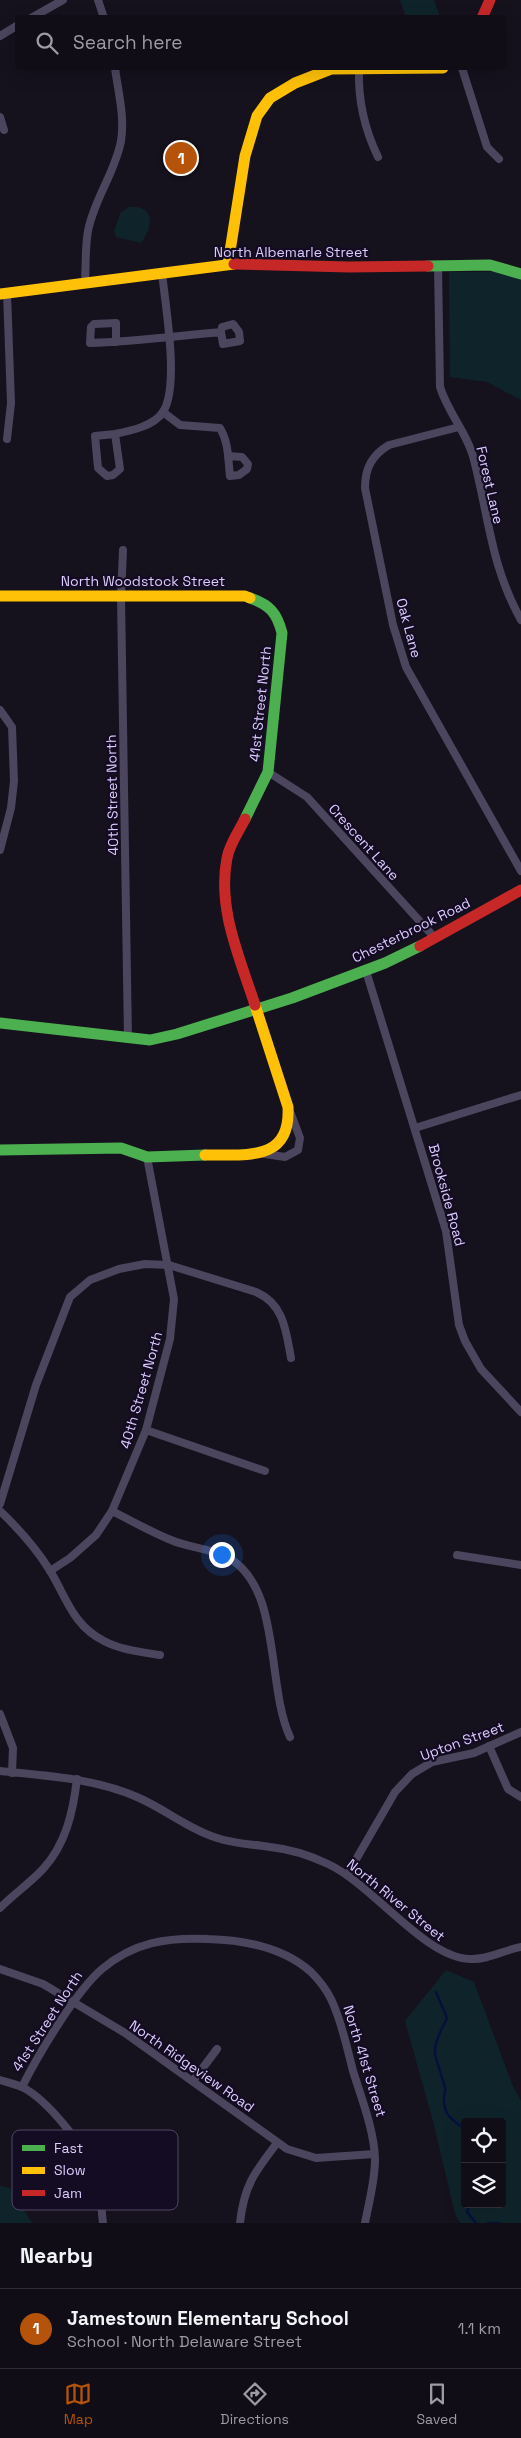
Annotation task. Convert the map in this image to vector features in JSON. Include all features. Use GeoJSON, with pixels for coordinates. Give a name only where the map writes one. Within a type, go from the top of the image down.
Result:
{"type":"FeatureCollection","features":[{"type":"Feature","properties":{"kind":"street"},"geometry":{"type":"LineString","coordinates":[[36,15],[62,0]]}},
{"type":"Feature","properties":{"kind":"street"},"geometry":{"type":"LineString","coordinates":[[98,0],[103,15]]}},
{"type":"Feature","properties":{"kind":"street"},"geometry":{"type":"LineString","coordinates":[[483,15],[490,0]]}},
{"type":"Feature","properties":{"kind":"street"},"geometry":{"type":"LineString","coordinates":[[0,36],[15,27]]}},
{"type":"Feature","properties":{"kind":"street"},"geometry":{"type":"LineString","coordinates":[[86,282],[88,231],[98,200],[114,166],[121,139],[121,112],[115,70]]}},
{"type":"Feature","properties":{"kind":"street"},"geometry":{"type":"LineString","coordinates":[[228,264],[246,159],[259,111],[271,97],[319,73],[331,70],[359,70],[360,99],[367,130],[378,158]]}},
{"type":"Feature","properties":{"kind":"street"},"geometry":{"type":"LineString","coordinates":[[463,70],[487,147],[499,159]]}},
{"type":"Feature","properties":{"kind":"street"},"geometry":{"type":"LineString","coordinates":[[0,116],[4,130]]}},
{"type":"Feature","properties":{"kind":"street","name":"North Albemarle Street"},"geometry":{"type":"LineString","coordinates":[[3,293],[228,264],[490,265],[521,274]]}},
{"type":"Feature","properties":{"kind":"street","name":"Forest Lane"},"geometry":{"type":"LineString","coordinates":[[438,266],[440,387],[444,400],[474,458],[497,567],[521,620]]}},
{"type":"Feature","properties":{"kind":"street"},"geometry":{"type":"LineString","coordinates":[[115,434],[120,469],[113,475],[107,476],[98,468],[95,436],[115,434],[140,428],[163,412],[172,386],[162,272]]}},
{"type":"Feature","properties":{"kind":"street"},"geometry":{"type":"LineString","coordinates":[[3,293],[11,403],[8,439]]}},
{"type":"Feature","properties":{"kind":"street"},"geometry":{"type":"LineString","coordinates":[[116,342],[221,332]]}},
{"type":"Feature","properties":{"kind":"street"},"geometry":{"type":"LineString","coordinates":[[163,412],[180,425],[220,428],[226,438],[228,456]]}},
{"type":"Feature","properties":{"kind":"street","name":"Oak Lane"},"geometry":{"type":"LineString","coordinates":[[459,427],[389,445],[381,449],[370,462],[367,470],[366,488],[392,625],[406,667],[521,872]]}},
{"type":"Feature","properties":{"kind":"street","name":"40th Street North"},"geometry":{"type":"LineString","coordinates":[[124,550],[121,597],[128,1039]]}},
{"type":"Feature","properties":{"kind":"street","name":"North Woodstock Street"},"geometry":{"type":"LineString","coordinates":[[0,596],[245,596],[271,606],[279,616]]}},
{"type":"Feature","properties":{"kind":"street","name":"41st Street North"},"geometry":{"type":"LineString","coordinates":[[279,616],[282,633],[268,772],[228,856],[223,891],[230,928],[288,1107]]}},
{"type":"Feature","properties":{"kind":"street"},"geometry":{"type":"LineString","coordinates":[[0,710],[12,727],[14,781],[11,808],[0,850]]}},
{"type":"Feature","properties":{"kind":"street","name":"Crescent Lane"},"geometry":{"type":"LineString","coordinates":[[268,772],[307,797],[435,938]]}},
{"type":"Feature","properties":{"kind":"street","name":"Chesterbrook Road"},"geometry":{"type":"LineString","coordinates":[[0,1024],[128,1039],[150,1040],[177,1034],[366,971],[435,938],[521,890]]}},
{"type":"Feature","properties":{"kind":"street","name":"Brookside Road"},"geometry":{"type":"LineString","coordinates":[[366,971],[446,1231],[456,1312],[465,1341],[481,1368],[521,1412]]}},
{"type":"Feature","properties":{"kind":"street"},"geometry":{"type":"LineString","coordinates":[[415,1128],[521,1095]]}},
{"type":"Feature","properties":{"kind":"street"},"geometry":{"type":"LineString","coordinates":[[263,1153],[271,1150],[283,1138],[289,1123],[288,1107]]}},
{"type":"Feature","properties":{"kind":"street"},"geometry":{"type":"LineString","coordinates":[[0,1150],[121,1148],[147,1157],[263,1153],[285,1157],[298,1150],[300,1138],[288,1107]]}},
{"type":"Feature","properties":{"kind":"street","name":"40th Street North"},"geometry":{"type":"LineString","coordinates":[[50,1571],[70,1558],[96,1534],[112,1511],[146,1430],[170,1339],[174,1299],[147,1157]]}},
{"type":"Feature","properties":{"kind":"street"},"geometry":{"type":"LineString","coordinates":[[0,1504],[36,1385],[70,1298],[90,1280],[119,1268],[144,1264],[168,1265],[256,1292],[276,1306],[285,1324],[291,1358]]}},
{"type":"Feature","properties":{"kind":"street"},"geometry":{"type":"LineString","coordinates":[[146,1430],[265,1472]]}},
{"type":"Feature","properties":{"kind":"street"},"geometry":{"type":"LineString","coordinates":[[0,1510],[24,1534],[50,1571],[68,1608],[84,1626],[102,1641],[119,1648],[160,1655]]}},
{"type":"Feature","properties":{"kind":"street"},"geometry":{"type":"LineString","coordinates":[[112,1511],[172,1541],[228,1558],[250,1576],[262,1601],[283,1718],[290,1737]]}},
{"type":"Feature","properties":{"kind":"street"},"geometry":{"type":"LineString","coordinates":[[457,1556],[521,1565]]}},
{"type":"Feature","properties":{"kind":"street"},"geometry":{"type":"LineString","coordinates":[[0,1714],[13,1748],[12,1772]]}},
{"type":"Feature","properties":{"kind":"street","name":"Upton Street"},"geometry":{"type":"LineString","coordinates":[[348,1875],[395,1792],[412,1774],[432,1762],[474,1753],[521,1732]]}},
{"type":"Feature","properties":{"kind":"street"},"geometry":{"type":"LineString","coordinates":[[489,1746],[508,1789],[521,1797]]}},
{"type":"Feature","properties":{"kind":"street","name":"North River Street"},"geometry":{"type":"LineString","coordinates":[[0,1771],[77,1779],[103,1784],[134,1795],[210,1836],[228,1842],[299,1853],[328,1864],[348,1875],[443,1953],[463,1959],[476,1959],[521,1947]]}},
{"type":"Feature","properties":{"kind":"street"},"geometry":{"type":"LineString","coordinates":[[0,1908],[42,1870],[59,1847],[70,1822],[77,1779]]}},
{"type":"Feature","properties":{"kind":"street","name":"41st Street North"},"geometry":{"type":"LineString","coordinates":[[22,2087],[74,2002],[92,1978],[118,1957],[148,1943],[179,1938]]}},
{"type":"Feature","properties":{"kind":"street","name":"North 41st Street"},"geometry":{"type":"LineString","coordinates":[[179,1938],[222,1940],[259,1945],[291,1958],[317,1978],[326,1991],[337,2014],[369,2126],[374,2154],[373,2181],[365,2223]]}},
{"type":"Feature","properties":{"kind":"street","name":"North Ridgeview Road"},"geometry":{"type":"LineString","coordinates":[[0,1969],[33,1979],[134,2039],[278,2143],[294,2152],[316,2158],[374,2154]]}},
{"type":"Feature","properties":{"kind":"street"},"geometry":{"type":"LineString","coordinates":[[193,2082],[217,2049]]}},
{"type":"Feature","properties":{"kind":"street"},"geometry":{"type":"LineString","coordinates":[[0,2080],[22,2087],[52,2112],[66,2130]]}},
{"type":"Feature","properties":{"kind":"street"},"geometry":{"type":"LineString","coordinates":[[240,2223],[248,2185],[278,2143]]}},
{"type":"Feature","properties":{"kind":"street"},"geometry":{"type":"LineString","coordinates":[[102,2210],[103,2223]]}},
{"type":"Feature","properties":{"kind":"shaded area"},"geometry":{"type":"Polygon","coordinates":[[[400,0],[434,0],[439,15],[405,15],[400,0]]]}},
{"type":"Feature","properties":{"kind":"shaded area"},"geometry":{"type":"Polygon","coordinates":[[[129,207],[138,207],[144,210],[150,218],[148,230],[141,243],[116,237],[114,231],[121,212],[129,207]]]}},
{"type":"Feature","properties":{"kind":"shaded area"},"geometry":{"type":"Polygon","coordinates":[[[449,272],[509,272],[521,280],[521,400],[487,382],[450,377],[449,272]]]}},
{"type":"Feature","properties":{"kind":"shaded area"},"geometry":{"type":"Polygon","coordinates":[[[446,1970],[474,1982],[512,2084],[521,2101],[521,2223],[460,2223],[455,2214],[434,2125],[405,2021],[446,1970]]]}},
{"type":"Feature","properties":{"kind":"shaded area"},"geometry":{"type":"Polygon","coordinates":[[[0,2186],[10,2188],[12,2191],[12,2210],[24,2210],[32,2223],[0,2223],[0,2186]]]}},
{"type":"Feature","properties":{"kind":"waterway"},"geometry":{"type":"LineString","coordinates":[[436,1992],[447,2018],[435,2046],[436,2059],[445,2089],[444,2104],[450,2117],[461,2126]]}},
{"type":"Feature","properties":{"kind":"waterway"},"geometry":{"type":"LineString","coordinates":[[468,2208],[467,2212],[476,2223]]}},
{"type":"Feature","properties":{"kind":"waterway"},"geometry":{"type":"LineString","coordinates":[[488,2223],[499,2223]]}},
{"type":"Feature","properties":{"kind":"traffic: fast"},"geometry":{"type":"LineString","coordinates":[[428,266],[490,265],[521,274]]}},
{"type":"Feature","properties":{"kind":"traffic: fast"},"geometry":{"type":"LineString","coordinates":[[245,819],[268,772],[282,633],[278,620],[272,611],[250,598]]}},
{"type":"Feature","properties":{"kind":"traffic: fast"},"geometry":{"type":"LineString","coordinates":[[0,1023],[150,1040],[177,1034],[292,998],[385,963],[420,946]]}},
{"type":"Feature","properties":{"kind":"traffic: fast"},"geometry":{"type":"LineString","coordinates":[[0,1150],[121,1148],[147,1157],[205,1155]]}},
{"type":"Feature","properties":{"kind":"traffic: slow"},"geometry":{"type":"LineString","coordinates":[[228,264],[245,156],[257,116],[270,98],[295,83],[328,70]]}},
{"type":"Feature","properties":{"kind":"traffic: slow"},"geometry":{"type":"LineString","coordinates":[[0,294],[234,264]]}},
{"type":"Feature","properties":{"kind":"traffic: slow"},"geometry":{"type":"LineString","coordinates":[[0,596],[245,596],[250,598]]}},
{"type":"Feature","properties":{"kind":"traffic: slow"},"geometry":{"type":"LineString","coordinates":[[205,1155],[235,1155],[263,1152],[274,1147],[282,1138],[287,1125],[288,1107],[255,1005]]}},
{"type":"Feature","properties":{"kind":"traffic: jam"},"geometry":{"type":"LineString","coordinates":[[483,15],[490,0]]}},
{"type":"Feature","properties":{"kind":"traffic: jam"},"geometry":{"type":"LineString","coordinates":[[234,264],[349,267],[428,266]]}},
{"type":"Feature","properties":{"kind":"traffic: jam"},"geometry":{"type":"LineString","coordinates":[[245,819],[228,853],[225,896],[232,933],[255,1005]]}},
{"type":"Feature","properties":{"kind":"traffic: jam"},"geometry":{"type":"LineString","coordinates":[[420,946],[521,890]]}},
{"type":"Feature","properties":{"kind":"place","name":"Jamestown Elementary School"},"geometry":{"type":"Point","coordinates":[181,158]}}]}
